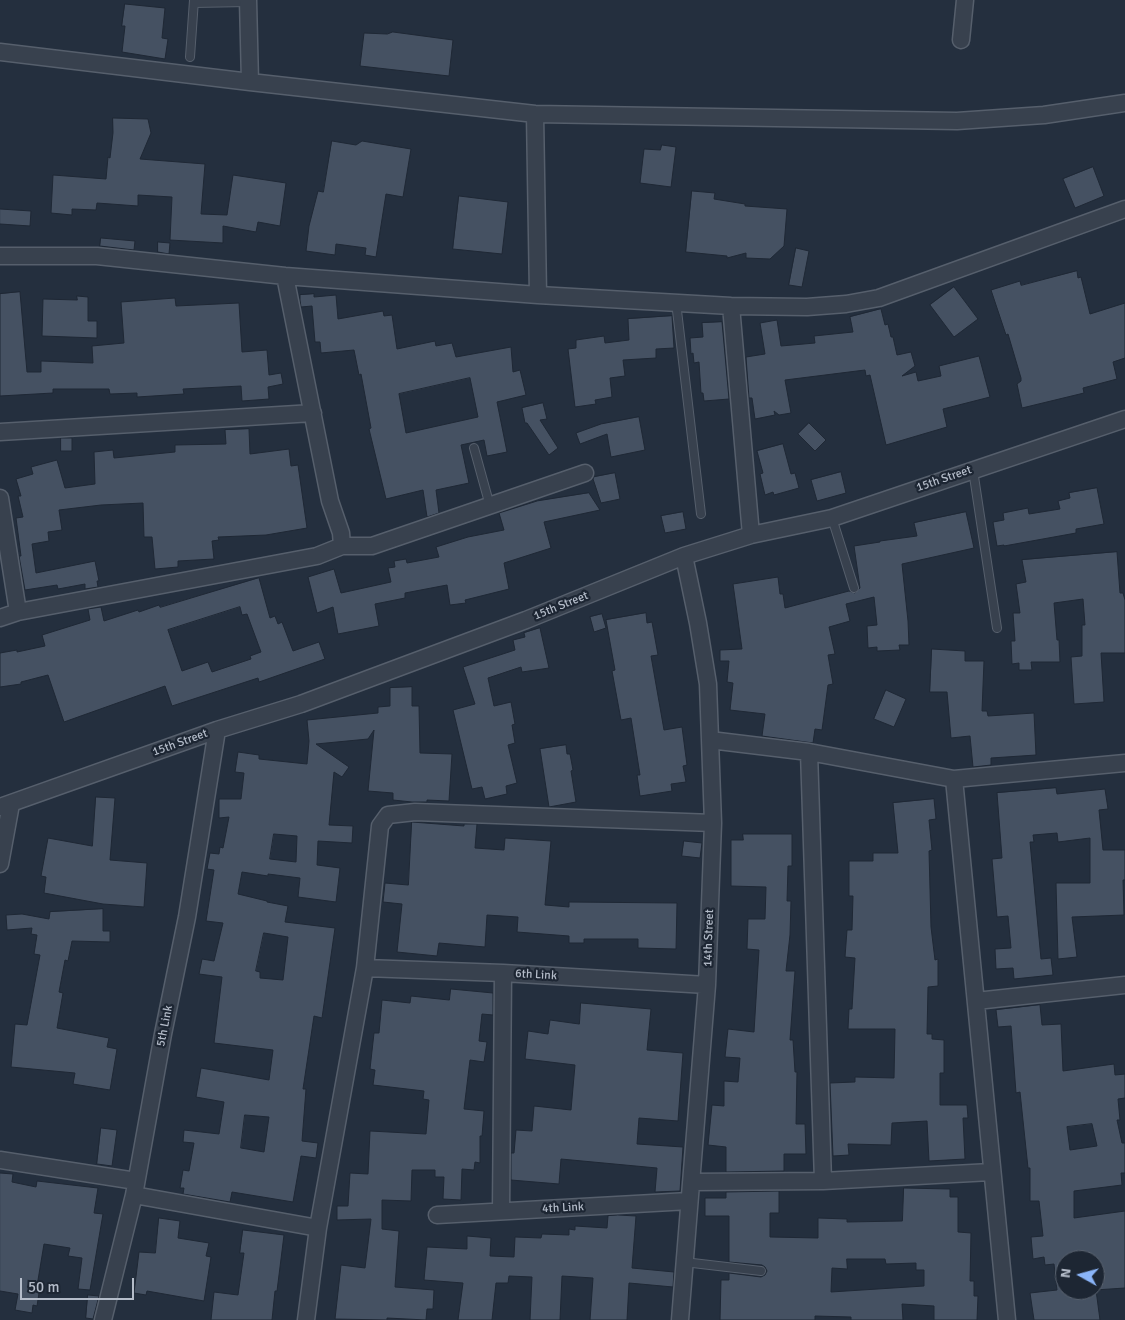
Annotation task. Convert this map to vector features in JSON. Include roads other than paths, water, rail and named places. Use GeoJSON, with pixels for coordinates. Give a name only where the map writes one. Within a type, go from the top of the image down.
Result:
{"type":"FeatureCollection","features":[{"type":"Feature","properties":{"kind":"street"},"geometry":{"type":"LineString","coordinates":[[961,40],[965,0]]}},
{"type":"Feature","properties":{"kind":"street"},"geometry":{"type":"LineString","coordinates":[[248,1],[250,82]]}},
{"type":"Feature","properties":{"kind":"street"},"geometry":{"type":"LineString","coordinates":[[0,52],[535,114],[957,121],[1044,115],[1125,103]]}},
{"type":"Feature","properties":{"kind":"street"},"geometry":{"type":"LineString","coordinates":[[535,114],[538,295]]}},
{"type":"Feature","properties":{"kind":"street"},"geometry":{"type":"LineString","coordinates":[[0,256],[97,256],[284,276],[538,295],[731,306],[807,307],[846,304],[879,298],[1125,209]]}},
{"type":"Feature","properties":{"kind":"street"},"geometry":{"type":"LineString","coordinates":[[284,276],[330,501],[341,533],[342,546]]}},
{"type":"Feature","properties":{"kind":"street"},"geometry":{"type":"LineString","coordinates":[[731,306],[751,535]]}},
{"type":"Feature","properties":{"kind":"street"},"geometry":{"type":"LineString","coordinates":[[0,432],[313,413]]}},
{"type":"Feature","properties":{"kind":"street","name":"15th Street"},"geometry":{"type":"LineString","coordinates":[[5,806],[217,730],[301,704],[526,620],[684,556],[751,535],[832,518],[1125,419]]}},
{"type":"Feature","properties":{"kind":"street"},"geometry":{"type":"LineString","coordinates":[[0,618],[18,612],[317,556],[342,546],[372,546],[585,474]]}},
{"type":"Feature","properties":{"kind":"street"},"geometry":{"type":"LineString","coordinates":[[0,498],[18,612]]}},
{"type":"Feature","properties":{"kind":"street","name":"14th Street"},"geometry":{"type":"LineString","coordinates":[[680,1320],[707,985],[713,823],[708,684],[684,556]]}},
{"type":"Feature","properties":{"kind":"street","name":"5th Link"},"geometry":{"type":"LineString","coordinates":[[103,1320],[135,1188],[187,917],[217,730]]}},
{"type":"Feature","properties":{"kind":"street"},"geometry":{"type":"LineString","coordinates":[[710,740],[809,752],[954,778],[1125,763]]}},
{"type":"Feature","properties":{"kind":"street"},"geometry":{"type":"LineString","coordinates":[[809,752],[823,1181]]}},
{"type":"Feature","properties":{"kind":"street"},"geometry":{"type":"LineString","coordinates":[[954,778],[991,1172],[1007,1320]]}},
{"type":"Feature","properties":{"kind":"street"},"geometry":{"type":"LineString","coordinates":[[0,864],[5,806]]}},
{"type":"Feature","properties":{"kind":"street"},"geometry":{"type":"LineString","coordinates":[[306,1320],[318,1228],[365,968],[377,844],[380,826],[388,815],[415,812],[713,823]]}},
{"type":"Feature","properties":{"kind":"street","name":"6th Link"},"geometry":{"type":"LineString","coordinates":[[365,968],[707,985]]}},
{"type":"Feature","properties":{"kind":"street"},"geometry":{"type":"LineString","coordinates":[[501,1211],[503,974]]}},
{"type":"Feature","properties":{"kind":"street"},"geometry":{"type":"LineString","coordinates":[[976,1001],[1125,985]]}},
{"type":"Feature","properties":{"kind":"street"},"geometry":{"type":"LineString","coordinates":[[0,1160],[318,1228]]}},
{"type":"Feature","properties":{"kind":"street"},"geometry":{"type":"LineString","coordinates":[[690,1182],[823,1181],[991,1172]]}},
{"type":"Feature","properties":{"kind":"street","name":"4th Link"},"geometry":{"type":"LineString","coordinates":[[436,1214],[689,1201]]}},
{"type":"Feature","properties":{"kind":"lane"},"geometry":{"type":"LineString","coordinates":[[190,57],[194,2],[248,1]]}},
{"type":"Feature","properties":{"kind":"lane"},"geometry":{"type":"LineString","coordinates":[[676,302],[701,514]]}},
{"type":"Feature","properties":{"kind":"lane"},"geometry":{"type":"LineString","coordinates":[[474,448],[490,506]]}},
{"type":"Feature","properties":{"kind":"lane"},"geometry":{"type":"LineString","coordinates":[[973,469],[997,628]]}},
{"type":"Feature","properties":{"kind":"lane"},"geometry":{"type":"LineString","coordinates":[[832,518],[854,588]]}},
{"type":"Feature","properties":{"kind":"lane"},"geometry":{"type":"LineString","coordinates":[[684,1262],[761,1271]]}}]}
